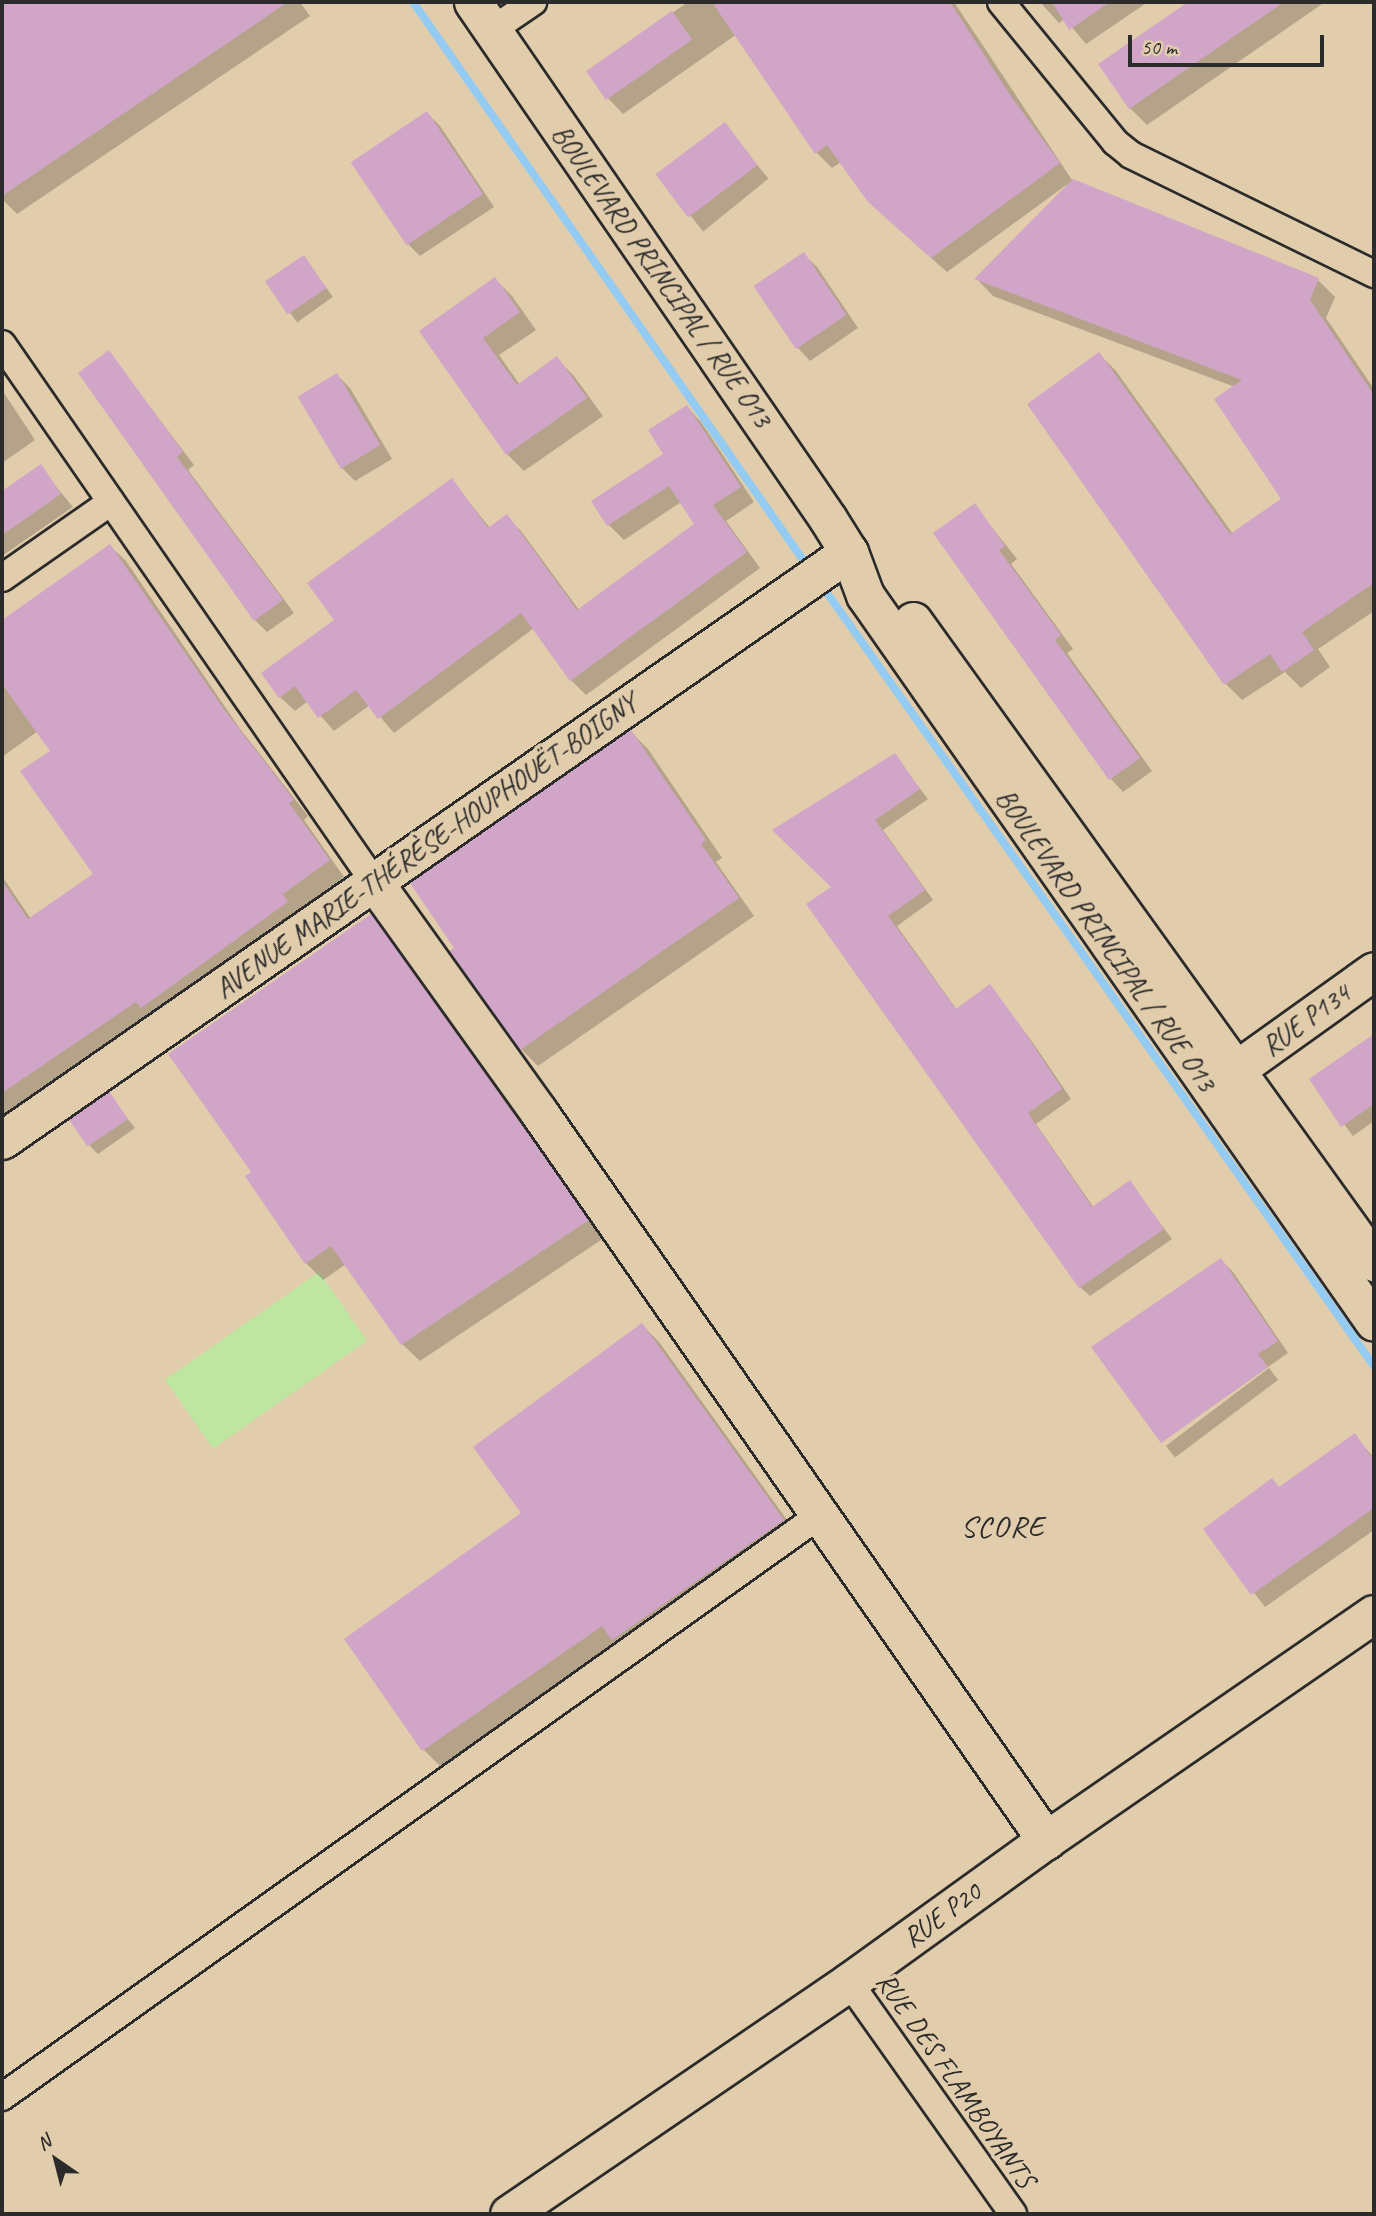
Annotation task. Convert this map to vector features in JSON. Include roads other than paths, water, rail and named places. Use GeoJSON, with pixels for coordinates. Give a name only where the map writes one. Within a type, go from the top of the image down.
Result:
{"type":"FeatureCollection","features":[{"type":"Feature","properties":{"kind":"street"},"geometry":{"type":"LineString","coordinates":[[483,16],[533,2]]}},
{"type":"Feature","properties":{"kind":"street"},"geometry":{"type":"LineString","coordinates":[[1001,2],[1115,142],[1131,155],[1374,274]]}},
{"type":"Feature","properties":{"kind":"street","name":"BOULEVARD PRINCIPAL / RUE O13"},"geometry":{"type":"LineString","coordinates":[[483,16],[757,411],[849,552],[865,595],[1374,1322]]}},
{"type":"Feature","properties":{"kind":"street"},"geometry":{"type":"LineString","coordinates":[[2,344],[374,882],[1046,1840]]}},
{"type":"Feature","properties":{"kind":"street"},"geometry":{"type":"LineString","coordinates":[[2,578],[111,502]]}},
{"type":"Feature","properties":{"kind":"street","name":"BOULEVARD PRINCIPAL / RUE O13"},"geometry":{"type":"LineString","coordinates":[[849,552],[885,582],[1374,1262]]}},
{"type":"Feature","properties":{"kind":"street","name":"AVENUE MARIE-THÉRÈSE-HOUPHOUËT-BOIGNY"},"geometry":{"type":"LineString","coordinates":[[2,1140],[849,552]]}},
{"type":"Feature","properties":{"kind":"street","name":"RUE P134"},"geometry":{"type":"LineString","coordinates":[[1237,1069],[1374,971]]}},
{"type":"Feature","properties":{"kind":"street"},"geometry":{"type":"LineString","coordinates":[[2,2097],[820,1515]]}},
{"type":"Feature","properties":{"kind":"street","name":"RUE P20"},"geometry":{"type":"LineString","coordinates":[[509,2214],[849,1982],[1046,1840],[1374,1614]]}},
{"type":"Feature","properties":{"kind":"street","name":"RUE DES FLAMBOYANTS"},"geometry":{"type":"LineString","coordinates":[[849,1982],[1013,2214]]}},
{"type":"Feature","properties":{"kind":"waterway"},"geometry":{"type":"LineString","coordinates":[[413,2],[808,567]]}},
{"type":"Feature","properties":{"kind":"waterway"},"geometry":{"type":"LineString","coordinates":[[820,583],[1374,1366]]}},
{"type":"Feature","properties":{"kind":"district","name":"SCORE"},"geometry":{"type":"Point","coordinates":[1003,1526]}}]}
